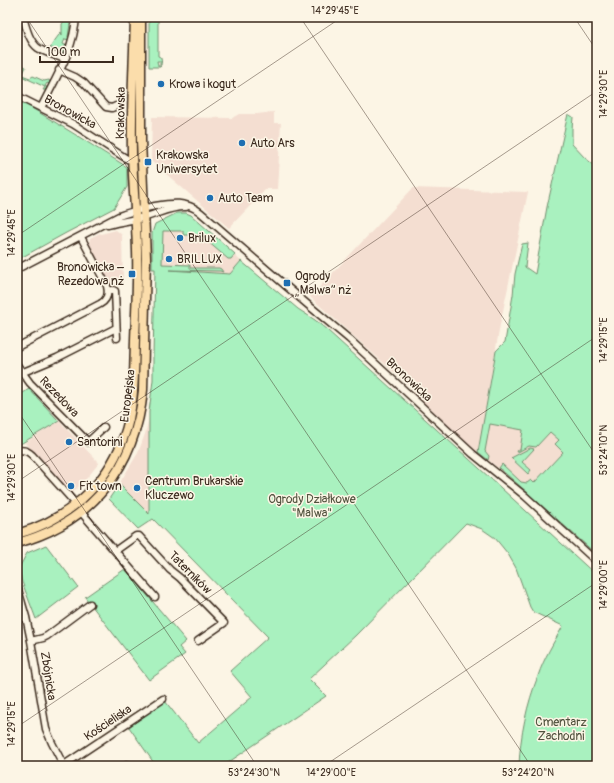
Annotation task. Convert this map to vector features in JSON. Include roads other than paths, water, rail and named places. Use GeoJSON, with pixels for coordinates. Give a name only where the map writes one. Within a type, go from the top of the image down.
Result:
{"type":"FeatureCollection","features":[{"type":"Feature","properties":{"kind":"main road","name":"Krakowska"},"geometry":{"type":"LineString","coordinates":[[135,17],[132,95],[135,214]]}},
{"type":"Feature","properties":{"kind":"main road","name":"Krakowska"},"geometry":{"type":"LineString","coordinates":[[142,17],[141,136],[145,217]]}},
{"type":"Feature","properties":{"kind":"main road","name":"Europejska"},"geometry":{"type":"LineString","coordinates":[[17,534],[49,522],[76,504],[96,485],[110,466],[126,433],[133,397],[137,277],[135,214]]}},
{"type":"Feature","properties":{"kind":"main road","name":"Europejska"},"geometry":{"type":"LineString","coordinates":[[17,543],[44,534],[81,512],[103,490],[118,470],[132,442],[140,415],[143,390],[146,258],[145,217]]}},
{"type":"Feature","properties":{"kind":"street"},"geometry":{"type":"LineString","coordinates":[[23,17],[35,45],[42,50],[64,59]]}},
{"type":"Feature","properties":{"kind":"street"},"geometry":{"type":"LineString","coordinates":[[41,108],[60,70],[72,40],[76,17]]}},
{"type":"Feature","properties":{"kind":"street","name":"Krakowska"},"geometry":{"type":"LineString","coordinates":[[60,70],[84,83],[106,107],[112,108],[116,106]]}},
{"type":"Feature","properties":{"kind":"street","name":"Bronowicka"},"geometry":{"type":"LineString","coordinates":[[17,96],[72,124],[127,159],[133,160]]}},
{"type":"Feature","properties":{"kind":"street","name":"Bronowicka"},"geometry":{"type":"LineString","coordinates":[[144,208],[169,203],[179,203],[194,207],[353,342],[476,457],[525,496],[597,562]]}},
{"type":"Feature","properties":{"kind":"street","name":"Bronowicka"},"geometry":{"type":"LineString","coordinates":[[145,217],[169,209],[181,207],[192,209],[204,215]]}},
{"type":"Feature","properties":{"kind":"street"},"geometry":{"type":"LineString","coordinates":[[135,214],[144,208]]}},
{"type":"Feature","properties":{"kind":"street"},"geometry":{"type":"LineString","coordinates":[[17,269],[119,216],[135,214],[145,217]]}},
{"type":"Feature","properties":{"kind":"street"},"geometry":{"type":"LineString","coordinates":[[17,347],[103,302],[107,298],[107,286],[81,236]]}},
{"type":"Feature","properties":{"kind":"street"},"geometry":{"type":"LineString","coordinates":[[108,291],[113,290],[115,292],[117,338]]}},
{"type":"Feature","properties":{"kind":"street"},"geometry":{"type":"LineString","coordinates":[[21,372],[57,358],[116,328]]}},
{"type":"Feature","properties":{"kind":"street","name":"Rezedowa"},"geometry":{"type":"LineString","coordinates":[[17,365],[38,393],[88,442],[104,427]]}},
{"type":"Feature","properties":{"kind":"street"},"geometry":{"type":"LineString","coordinates":[[17,451],[23,450],[30,453],[76,504]]}},
{"type":"Feature","properties":{"kind":"street"},"geometry":{"type":"LineString","coordinates":[[81,512],[155,597]]}},
{"type":"Feature","properties":{"kind":"street","name":"Taterników"},"geometry":{"type":"LineString","coordinates":[[115,551],[136,536],[139,536],[170,570],[180,578],[224,623],[198,641]]}},
{"type":"Feature","properties":{"kind":"street","name":"Zbójnicka"},"geometry":{"type":"LineString","coordinates":[[17,586],[32,641],[46,729],[64,766]]}},
{"type":"Feature","properties":{"kind":"street"},"geometry":{"type":"LineString","coordinates":[[32,641],[48,636],[90,604]]}},
{"type":"Feature","properties":{"kind":"street"},"geometry":{"type":"LineString","coordinates":[[17,620],[26,617]]}},
{"type":"Feature","properties":{"kind":"street","name":"Kościeliska"},"geometry":{"type":"LineString","coordinates":[[64,766],[163,699]]}},
{"type":"Feature","properties":{"kind":"place","name":"Krowa i kogut"},"geometry":{"type":"Point","coordinates":[161,84]}},
{"type":"Feature","properties":{"kind":"place","name":"Auto Ars"},"geometry":{"type":"Point","coordinates":[242,143]}},
{"type":"Feature","properties":{"kind":"place","name":"Krakowska Uniwersytet"},"geometry":{"type":"Point","coordinates":[148,162]}},
{"type":"Feature","properties":{"kind":"place","name":"Auto Team"},"geometry":{"type":"Point","coordinates":[210,198]}},
{"type":"Feature","properties":{"kind":"place","name":"Brilux"},"geometry":{"type":"Point","coordinates":[180,238]}},
{"type":"Feature","properties":{"kind":"place","name":"BRILLUX"},"geometry":{"type":"Point","coordinates":[169,259]}},
{"type":"Feature","properties":{"kind":"place","name":"Bronowicka – Rezedowa nż"},"geometry":{"type":"Point","coordinates":[132,274]}},
{"type":"Feature","properties":{"kind":"place","name":"Ogrody „Malwa” nż"},"geometry":{"type":"Point","coordinates":[287,283]}},
{"type":"Feature","properties":{"kind":"place","name":"Santorini"},"geometry":{"type":"Point","coordinates":[69,442]}},
{"type":"Feature","properties":{"kind":"place","name":"Fit town"},"geometry":{"type":"Point","coordinates":[71,486]}},
{"type":"Feature","properties":{"kind":"place","name":"Centrum Brukarskie Kluczewo"},"geometry":{"type":"Point","coordinates":[137,488]}},
{"type":"Feature","properties":{"kind":"park label","name":"Ogrody Działkowe \"Malwa\""},"geometry":{"type":"Point","coordinates":[312,506]}},
{"type":"Feature","properties":{"kind":"park label","name":"Cmentarz Zachodni"},"geometry":{"type":"Point","coordinates":[561,729]}}]}
